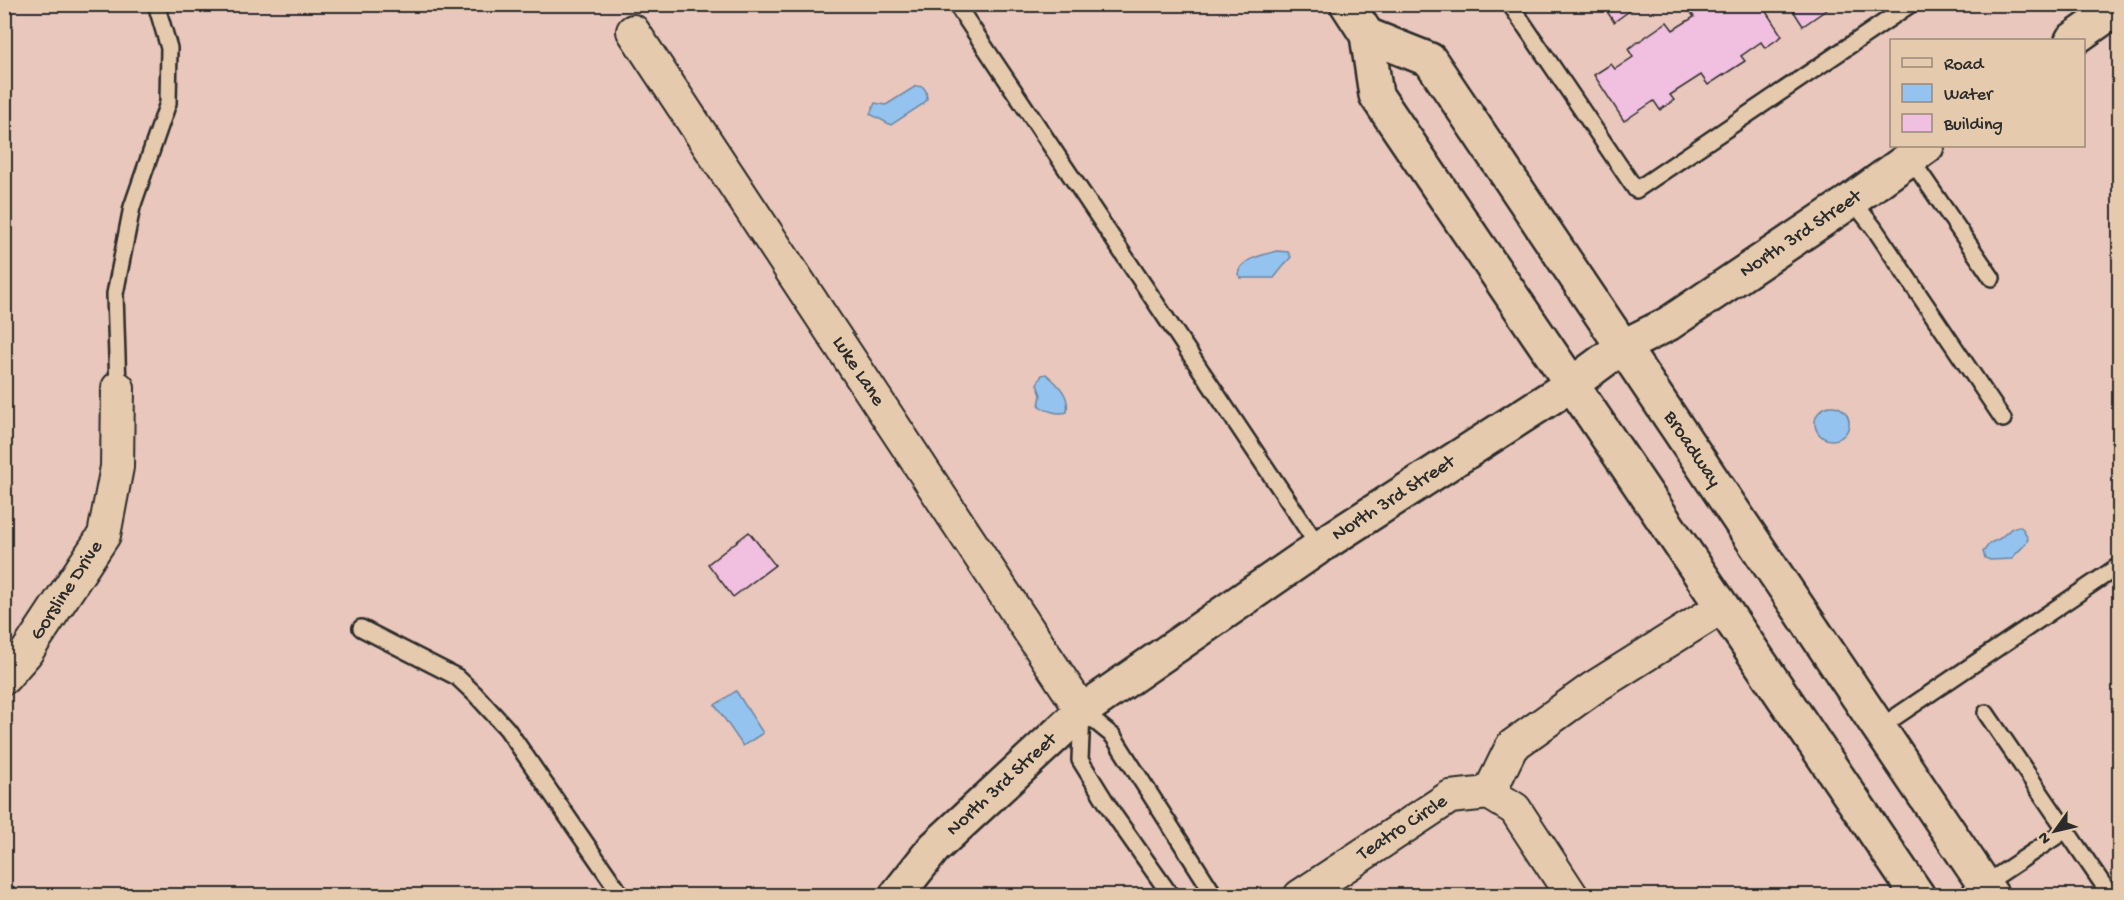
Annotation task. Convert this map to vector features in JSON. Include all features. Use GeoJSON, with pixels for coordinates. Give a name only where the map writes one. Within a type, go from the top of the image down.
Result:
{"type":"FeatureCollection","features":[{"type":"Feature","properties":{"kind":"main road"},"geometry":{"type":"LineString","coordinates":[[1347,4],[1367,35],[1376,96],[1918,896]]}},
{"type":"Feature","properties":{"kind":"main road"},"geometry":{"type":"LineString","coordinates":[[2073,39],[2120,6]]}},
{"type":"Feature","properties":{"kind":"main road","name":"Broadway"},"geometry":{"type":"LineString","coordinates":[[1367,35],[1430,60],[1989,890]]}},
{"type":"Feature","properties":{"kind":"main road","name":"North 3rd Street"},"geometry":{"type":"LineString","coordinates":[[896,896],[934,848],[1082,711],[1319,547],[1572,384],[1622,347],[1668,324],[1919,152]]}},
{"type":"Feature","properties":{"kind":"street","name":"Luke Lane"},"geometry":{"type":"LineString","coordinates":[[633,32],[1082,711]]}},
{"type":"Feature","properties":{"kind":"street","name":"Gorsline Drive"},"geometry":{"type":"LineString","coordinates":[[4,678],[27,653],[104,535],[117,467],[118,388]]}},
{"type":"Feature","properties":{"kind":"street"},"geometry":{"type":"LineString","coordinates":[[1572,896],[1515,809],[1489,793],[1512,746],[1593,688],[1722,607]]}},
{"type":"Feature","properties":{"kind":"street","name":"Teatro Circle"},"geometry":{"type":"LineString","coordinates":[[1300,896],[1450,798],[1489,793]]}},
{"type":"Feature","properties":{"kind":"lane"},"geometry":{"type":"LineString","coordinates":[[118,388],[115,294],[132,207],[168,103],[170,48],[156,4]]}},
{"type":"Feature","properties":{"kind":"lane"},"geometry":{"type":"LineString","coordinates":[[956,4],[1319,547]]}},
{"type":"Feature","properties":{"kind":"lane"},"geometry":{"type":"LineString","coordinates":[[1510,4],[1636,190],[1911,4]]}},
{"type":"Feature","properties":{"kind":"lane"},"geometry":{"type":"LineString","coordinates":[[1919,152],[1992,278]]}},
{"type":"Feature","properties":{"kind":"lane"},"geometry":{"type":"LineString","coordinates":[[1852,200],[1874,228],[2003,419]]}},
{"type":"Feature","properties":{"kind":"lane"},"geometry":{"type":"LineString","coordinates":[[1879,728],[2120,565]]}},
{"type":"Feature","properties":{"kind":"lane"},"geometry":{"type":"LineString","coordinates":[[361,628],[457,677],[475,694],[507,729],[622,896]]}},
{"type":"Feature","properties":{"kind":"lane"},"geometry":{"type":"LineString","coordinates":[[1082,711],[1080,760],[1114,815],[1171,896]]}},
{"type":"Feature","properties":{"kind":"lane"},"geometry":{"type":"LineString","coordinates":[[1082,711],[1113,736],[1215,896]]}},
{"type":"Feature","properties":{"kind":"lane"},"geometry":{"type":"LineString","coordinates":[[1986,713],[2110,896]]}},
{"type":"Feature","properties":{"kind":"lane"},"geometry":{"type":"LineString","coordinates":[[1989,890],[2066,830]]}},
{"type":"Feature","properties":{"kind":"water"},"geometry":{"type":"Polygon","coordinates":[[[916,86],[923,87],[927,99],[891,125],[870,114],[875,103],[886,105],[916,86]]]}},
{"type":"Feature","properties":{"kind":"water"},"geometry":{"type":"Polygon","coordinates":[[[1277,251],[1288,252],[1291,257],[1274,278],[1241,278],[1238,274],[1248,261],[1277,251]]]}},
{"type":"Feature","properties":{"kind":"water"},"geometry":{"type":"Polygon","coordinates":[[[1046,374],[1065,395],[1067,412],[1053,412],[1039,406],[1041,395],[1037,384],[1042,375],[1046,374]]]}},
{"type":"Feature","properties":{"kind":"water"},"geometry":{"type":"Polygon","coordinates":[[[1832,406],[1844,411],[1849,423],[1844,435],[1832,440],[1820,435],[1815,423],[1820,411],[1832,406]]]}},
{"type":"Feature","properties":{"kind":"water"},"geometry":{"type":"Polygon","coordinates":[[[2019,526],[2028,539],[2012,559],[1990,560],[1985,558],[1983,552],[1990,543],[2012,528],[2019,526]]]}},
{"type":"Feature","properties":{"kind":"water"},"geometry":{"type":"Polygon","coordinates":[[[736,691],[763,733],[743,746],[715,705],[736,691]]]}},
{"type":"Feature","properties":{"kind":"building"},"geometry":{"type":"Polygon","coordinates":[[[1602,4],[1639,4],[1614,22],[1602,4]]]}},
{"type":"Feature","properties":{"kind":"building"},"geometry":{"type":"Polygon","coordinates":[[[1700,4],[1761,4],[1782,36],[1765,48],[1761,42],[1741,56],[1745,61],[1708,85],[1701,75],[1670,95],[1674,100],[1660,110],[1654,101],[1624,121],[1594,75],[1611,64],[1615,69],[1633,57],[1628,49],[1667,22],[1673,30],[1694,17],[1690,11],[1700,4]]]}},
{"type":"Feature","properties":{"kind":"building"},"geometry":{"type":"Polygon","coordinates":[[[1789,4],[1827,4],[1829,8],[1803,26],[1789,4]]]}},
{"type":"Feature","properties":{"kind":"building"},"geometry":{"type":"Polygon","coordinates":[[[749,532],[775,565],[733,597],[708,564],[749,532]]]}}]}
